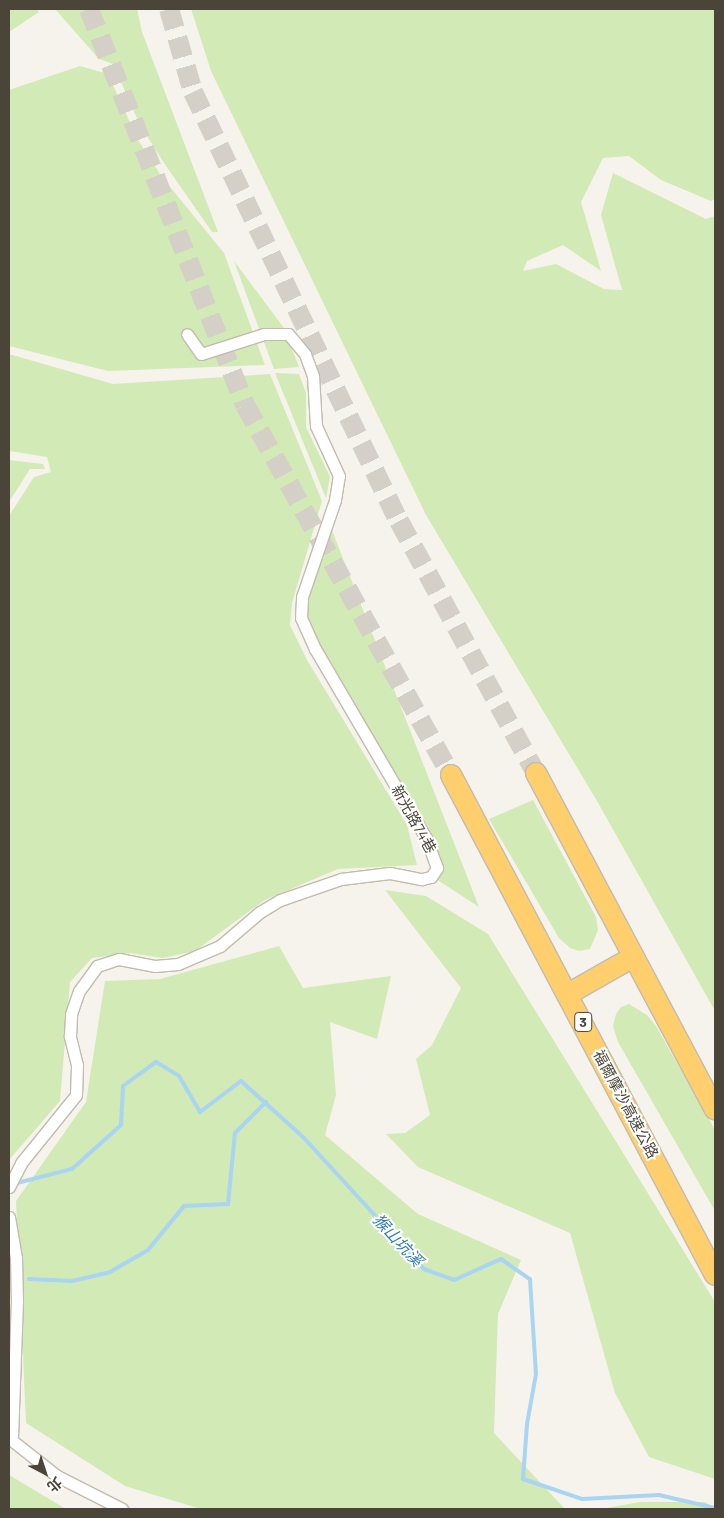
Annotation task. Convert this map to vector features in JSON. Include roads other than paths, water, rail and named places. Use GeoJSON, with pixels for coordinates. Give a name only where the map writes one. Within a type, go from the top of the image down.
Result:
{"type":"FeatureCollection","features":[{"type":"Feature","properties":{"kind":"highway"},"geometry":{"type":"LineString","coordinates":[[536,773],[715,1109]]}},
{"type":"Feature","properties":{"kind":"highway","name":"福爾摩沙高速公路"},"geometry":{"type":"LineString","coordinates":[[451,775],[715,1274]]}},
{"type":"Feature","properties":{"kind":"highway"},"geometry":{"type":"LineString","coordinates":[[568,994],[633,958]]}},
{"type":"Feature","properties":{"kind":"street","name":"新光路74巷"},"geometry":{"type":"LineString","coordinates":[[10,1183],[76,1095],[77,1065],[70,1036],[71,1014],[79,992],[97,966],[119,960],[155,966],[178,964],[220,946],[260,912],[280,900],[341,879],[390,873],[422,879],[431,877],[437,868],[426,838],[315,649],[301,618],[302,597],[335,500],[339,476],[316,426],[313,376],[304,354],[288,334],[264,334],[201,354],[187,334]]}},
{"type":"Feature","properties":{"kind":"street"},"geometry":{"type":"LineString","coordinates":[[9,1217],[16,1258],[17,1293],[10,1439],[57,1476],[122,1509]]}},
{"type":"Feature","properties":{"kind":"waterway","name":"猴山坑溪"},"geometry":{"type":"LineString","coordinates":[[13,1184],[72,1169],[121,1125],[123,1086],[156,1062],[179,1076],[200,1112],[241,1081],[304,1138],[424,1269],[454,1280],[501,1259],[530,1279],[536,1374],[527,1424],[523,1479],[582,1499],[659,1495],[715,1508]]}},
{"type":"Feature","properties":{"kind":"waterway"},"geometry":{"type":"LineString","coordinates":[[29,1279],[72,1281],[110,1272],[148,1250],[184,1206],[228,1204],[235,1133],[266,1102]]}},
{"type":"Feature","properties":{"kind":"tunnel"},"geometry":{"type":"LineString","coordinates":[[89,9],[245,405],[451,775]]}},
{"type":"Feature","properties":{"kind":"tunnel"},"geometry":{"type":"LineString","coordinates":[[169,9],[193,92],[399,521],[536,773]]}}]}
